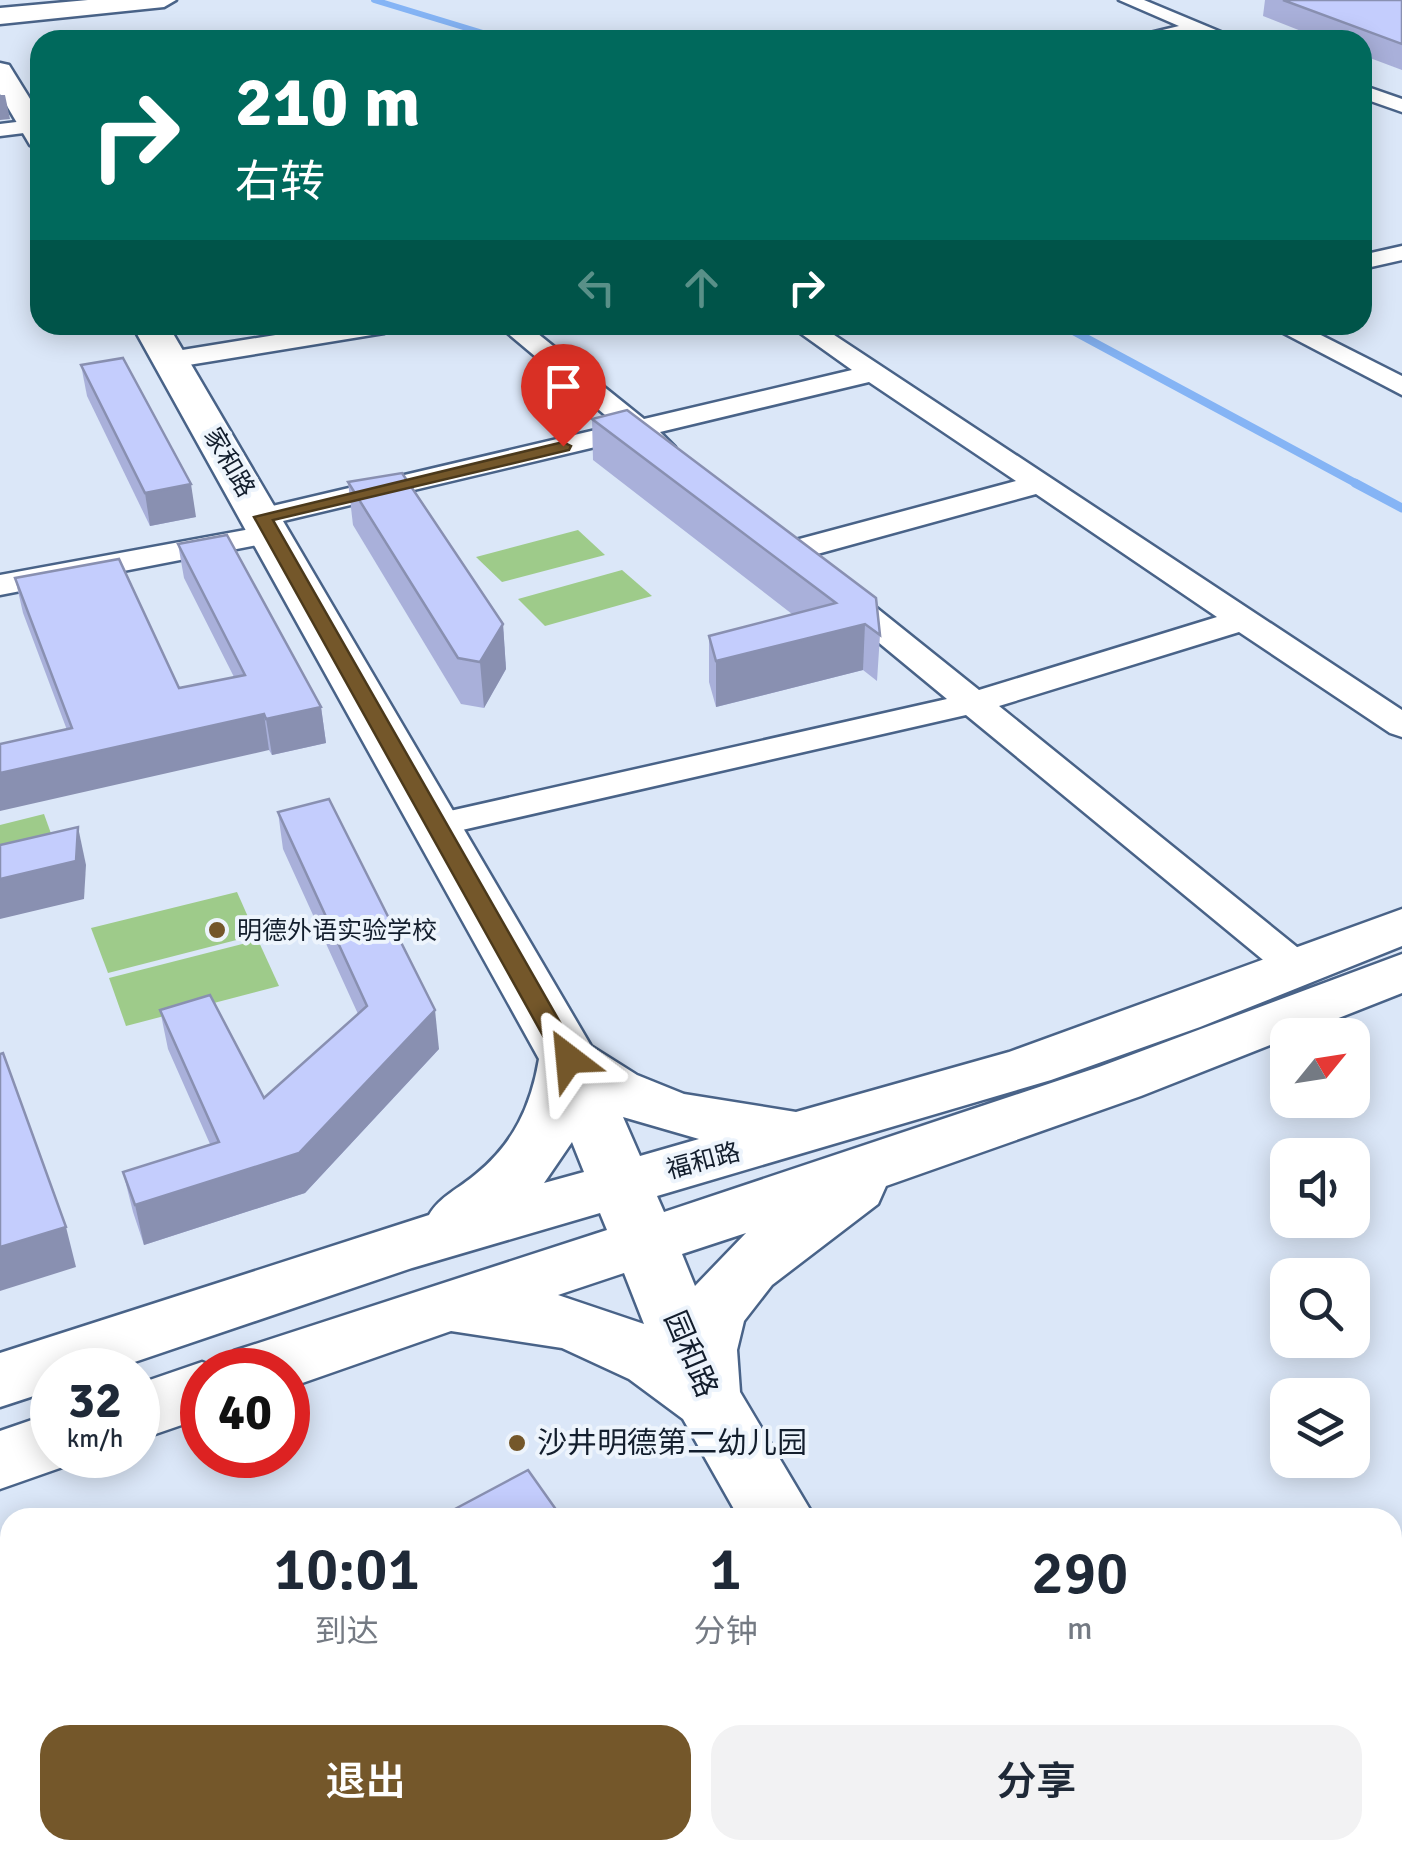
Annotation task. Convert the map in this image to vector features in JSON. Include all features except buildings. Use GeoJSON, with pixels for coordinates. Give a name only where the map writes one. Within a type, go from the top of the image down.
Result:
{"type":"FeatureCollection","features":[{"type":"Feature","properties":{"kind":"main road"},"geometry":{"type":"LineString","coordinates":[[0,16],[164,0]]}},
{"type":"Feature","properties":{"kind":"main road"},"geometry":{"type":"LineString","coordinates":[[0,70],[30,119]]}},
{"type":"Feature","properties":{"kind":"main road","name":"家和路"},"geometry":{"type":"LineString","coordinates":[[160,342],[569,1059],[631,1212]]}},
{"type":"Feature","properties":{"kind":"main road","name":"福和路"},"geometry":{"type":"LineString","coordinates":[[310,1352],[426,1312],[631,1212],[835,1124],[1048,1059],[1299,968],[1402,926]]}},
{"type":"Feature","properties":{"kind":"main road","name":"福和路"},"geometry":{"type":"LineString","coordinates":[[0,1380],[394,1250],[631,1212],[894,1160],[1214,1047],[1402,972]]}},
{"type":"Feature","properties":{"kind":"main road"},"geometry":{"type":"LineString","coordinates":[[394,1250],[439,1231],[511,1180],[556,1120],[566,1090],[569,1059],[628,1097],[706,1121],[792,1128],[835,1124]]}},
{"type":"Feature","properties":{"kind":"main road"},"geometry":{"type":"LineString","coordinates":[[710,1401],[702,1370],[703,1339],[713,1310],[731,1284],[894,1160]]}},
{"type":"Feature","properties":{"kind":"main road","name":"园和路"},"geometry":{"type":"LineString","coordinates":[[631,1212],[710,1401],[772,1508]]}},
{"type":"Feature","properties":{"kind":"main road"},"geometry":{"type":"LineString","coordinates":[[426,1312],[512,1312],[594,1331],[656,1360],[710,1401]]}},
{"type":"Feature","properties":{"kind":"main road"},"geometry":{"type":"LineString","coordinates":[[0,1460],[30,1450]]}},
{"type":"Feature","properties":{"kind":"street"},"geometry":{"type":"LineString","coordinates":[[1128,0],[1205,30]]}},
{"type":"Feature","properties":{"kind":"street"},"geometry":{"type":"LineString","coordinates":[[1188,30],[1200,28]]}},
{"type":"Feature","properties":{"kind":"street"},"geometry":{"type":"LineString","coordinates":[[1372,95],[1402,106]]}},
{"type":"Feature","properties":{"kind":"street"},"geometry":{"type":"LineString","coordinates":[[0,130],[30,131]]}},
{"type":"Feature","properties":{"kind":"street"},"geometry":{"type":"LineString","coordinates":[[1372,260],[1402,253]]}},
{"type":"Feature","properties":{"kind":"street"},"geometry":{"type":"LineString","coordinates":[[160,342],[252,335]]}},
{"type":"Feature","properties":{"kind":"street"},"geometry":{"type":"LineString","coordinates":[[523,335],[683,466]]}},
{"type":"Feature","properties":{"kind":"street"},"geometry":{"type":"LineString","coordinates":[[817,335],[1402,726]]}},
{"type":"Feature","properties":{"kind":"street"},"geometry":{"type":"LineString","coordinates":[[1300,335],[1402,388]]}},
{"type":"Feature","properties":{"kind":"street"},"geometry":{"type":"LineString","coordinates":[[0,585],[267,525],[638,429],[874,373]]}},
{"type":"Feature","properties":{"kind":"street"},"geometry":{"type":"LineString","coordinates":[[788,552],[1040,484]]}},
{"type":"Feature","properties":{"kind":"street"},"geometry":{"type":"LineString","coordinates":[[758,527],[1299,968]]}},
{"type":"Feature","properties":{"kind":"street"},"geometry":{"type":"LineString","coordinates":[[436,825],[974,703],[1242,620]]}},
{"type":"Feature","properties":{"kind":"green space"},"geometry":{"type":"Polygon","coordinates":[[[578,530],[605,555],[502,582],[476,557],[578,530]]]}},
{"type":"Feature","properties":{"kind":"green space"},"geometry":{"type":"Polygon","coordinates":[[[622,570],[652,596],[545,626],[518,599],[622,570]]]}},
{"type":"Feature","properties":{"kind":"green space"},"geometry":{"type":"Polygon","coordinates":[[[44,814],[58,853],[0,867],[0,825],[44,814]]]}},
{"type":"Feature","properties":{"kind":"green space"},"geometry":{"type":"Polygon","coordinates":[[[237,892],[256,935],[108,973],[91,928],[237,892]]]}},
{"type":"Feature","properties":{"kind":"green space"},"geometry":{"type":"Polygon","coordinates":[[[258,940],[279,986],[126,1026],[109,978],[258,940]]]}},
{"type":"Feature","properties":{"kind":"waterway"},"geometry":{"type":"LineString","coordinates":[[374,0],[473,30]]}},
{"type":"Feature","properties":{"kind":"waterway"},"geometry":{"type":"LineString","coordinates":[[1081,335],[1359,485]]}},
{"type":"Feature","properties":{"kind":"waterway"},"geometry":{"type":"LineString","coordinates":[[1355,483],[1402,508]]}},
{"type":"Feature","properties":{"kind":"place","name":"明德外语实验学校"},"geometry":{"type":"Point","coordinates":[217,930]}},
{"type":"Feature","properties":{"kind":"place","name":"沙井明德第二幼儿园"},"geometry":{"type":"Point","coordinates":[517,1443]}},
{"type":"Feature","properties":{"kind":"route"},"geometry":{"type":"LineString","coordinates":[[563,446],[262,517],[569,1059]]}}]}
